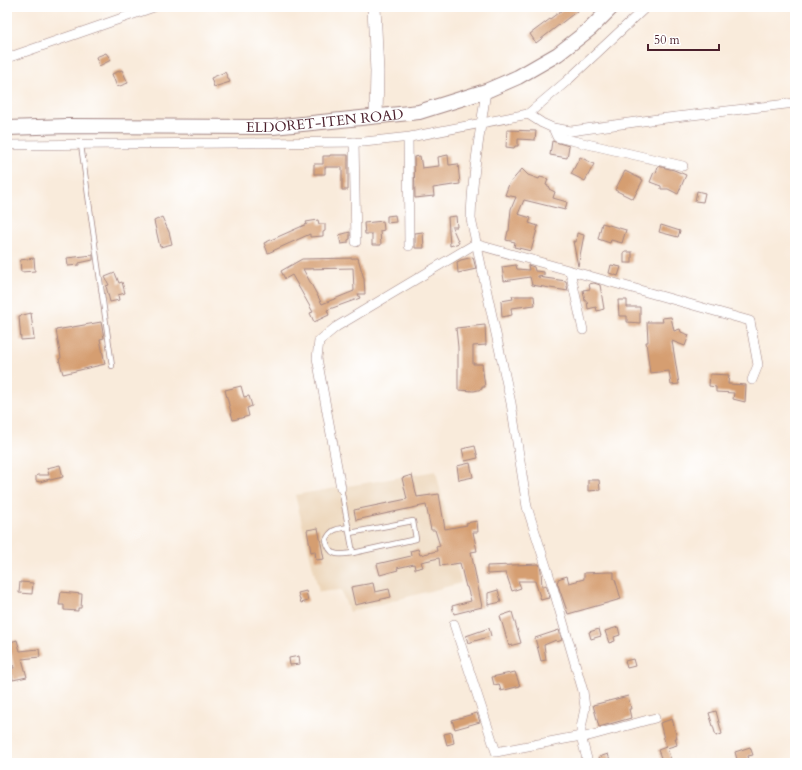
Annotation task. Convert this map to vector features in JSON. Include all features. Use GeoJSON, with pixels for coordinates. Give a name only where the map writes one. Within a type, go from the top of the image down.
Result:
{"type":"FeatureCollection","features":[{"type":"Feature","properties":{"kind":"main road"},"geometry":{"type":"LineString","coordinates":[[374,7],[376,116]]}},
{"type":"Feature","properties":{"kind":"main road","name":"ELDORET-ITEN ROAD"},"geometry":{"type":"LineString","coordinates":[[7,128],[80,126],[273,127],[419,112],[486,91],[518,77],[558,54],[590,28],[612,7]]}},
{"type":"Feature","properties":{"kind":"street"},"geometry":{"type":"LineString","coordinates":[[7,58],[154,7]]}},
{"type":"Feature","properties":{"kind":"street"},"geometry":{"type":"LineString","coordinates":[[7,146],[354,142],[408,138],[528,114],[568,80],[646,7]]}},
{"type":"Feature","properties":{"kind":"street"},"geometry":{"type":"LineString","coordinates":[[486,91],[476,151],[471,197],[471,220],[475,244],[511,403],[527,507],[554,591],[583,691],[585,708],[581,736],[588,763]]}},
{"type":"Feature","properties":{"kind":"street"},"geometry":{"type":"LineString","coordinates":[[528,114],[542,123],[554,128],[571,132],[650,120],[795,103]]}},
{"type":"Feature","properties":{"kind":"street"},"geometry":{"type":"LineString","coordinates":[[80,126],[81,145]]}},
{"type":"Feature","properties":{"kind":"street"},"geometry":{"type":"LineString","coordinates":[[554,128],[557,137],[683,166]]}},
{"type":"Feature","properties":{"kind":"street"},"geometry":{"type":"LineString","coordinates":[[408,138],[409,246]]}},
{"type":"Feature","properties":{"kind":"street"},"geometry":{"type":"LineString","coordinates":[[354,142],[356,242]]}},
{"type":"Feature","properties":{"kind":"street"},"geometry":{"type":"LineString","coordinates":[[341,488],[317,358],[319,341],[336,327],[475,244],[750,321],[758,365],[752,380]]}},
{"type":"Feature","properties":{"kind":"street"},"geometry":{"type":"LineString","coordinates":[[570,270],[584,330]]}},
{"type":"Feature","properties":{"kind":"street"},"geometry":{"type":"LineString","coordinates":[[454,624],[496,752],[581,736],[585,737],[655,718]]}},
{"type":"Feature","properties":{"kind":"lane"},"geometry":{"type":"LineString","coordinates":[[81,145],[112,366]]}},
{"type":"Feature","properties":{"kind":"lane"},"geometry":{"type":"LineString","coordinates":[[341,488],[353,553]]}},
{"type":"Feature","properties":{"kind":"lane"},"geometry":{"type":"LineString","coordinates":[[413,521],[416,539],[353,553],[339,555],[332,553],[328,548],[326,540],[329,533],[335,530],[349,530],[413,521]]}},
{"type":"Feature","properties":{"kind":"shaded area"},"geometry":{"type":"Polygon","coordinates":[[[436,471],[461,583],[349,612],[341,590],[319,592],[295,495],[436,471]]]}},
{"type":"Feature","properties":{"kind":"building"},"geometry":{"type":"Polygon","coordinates":[[[566,7],[582,7],[536,43],[530,34],[566,7]]]}},
{"type":"Feature","properties":{"kind":"building"},"geometry":{"type":"Polygon","coordinates":[[[106,53],[111,60],[99,66],[96,57],[106,53]]]}},
{"type":"Feature","properties":{"kind":"building"},"geometry":{"type":"Polygon","coordinates":[[[122,70],[128,83],[117,87],[112,74],[122,70]]]}},
{"type":"Feature","properties":{"kind":"building"},"geometry":{"type":"Polygon","coordinates":[[[225,72],[230,82],[214,87],[211,78],[225,72]]]}},
{"type":"Feature","properties":{"kind":"building"},"geometry":{"type":"Polygon","coordinates":[[[507,130],[536,131],[535,140],[518,139],[518,146],[515,146],[514,148],[506,147],[507,130]]]}},
{"type":"Feature","properties":{"kind":"building"},"geometry":{"type":"Polygon","coordinates":[[[552,141],[569,146],[567,158],[550,155],[552,141]]]}},
{"type":"Feature","properties":{"kind":"building"},"geometry":{"type":"Polygon","coordinates":[[[348,155],[348,190],[342,190],[342,167],[325,167],[325,174],[314,174],[314,164],[323,164],[323,156],[348,155]]]}},
{"type":"Feature","properties":{"kind":"building"},"geometry":{"type":"Polygon","coordinates":[[[448,155],[449,165],[458,164],[460,184],[433,188],[434,196],[415,198],[414,157],[420,156],[422,168],[439,166],[438,157],[448,155]]]}},
{"type":"Feature","properties":{"kind":"building"},"geometry":{"type":"Polygon","coordinates":[[[580,157],[594,164],[585,181],[571,174],[580,157]]]}},
{"type":"Feature","properties":{"kind":"building"},"geometry":{"type":"Polygon","coordinates":[[[658,166],[686,175],[678,194],[668,189],[661,189],[661,186],[650,182],[654,172],[656,173],[658,166]]]}},
{"type":"Feature","properties":{"kind":"building"},"geometry":{"type":"Polygon","coordinates":[[[522,169],[528,175],[539,179],[540,177],[548,179],[546,185],[550,187],[549,189],[555,192],[553,198],[567,202],[565,210],[524,200],[518,214],[531,218],[529,223],[538,226],[531,251],[514,247],[515,242],[506,240],[509,231],[511,209],[516,197],[505,195],[509,184],[522,169]]]}},
{"type":"Feature","properties":{"kind":"building"},"geometry":{"type":"Polygon","coordinates":[[[625,171],[643,180],[633,199],[615,190],[625,171]]]}},
{"type":"Feature","properties":{"kind":"building"},"geometry":{"type":"Polygon","coordinates":[[[697,191],[705,193],[703,202],[695,201],[697,191]]]}},
{"type":"Feature","properties":{"kind":"building"},"geometry":{"type":"Polygon","coordinates":[[[395,215],[396,222],[387,223],[387,216],[395,215]]]}},
{"type":"Feature","properties":{"kind":"building"},"geometry":{"type":"Polygon","coordinates":[[[456,216],[457,227],[452,227],[459,243],[450,246],[448,217],[456,216]]]}},
{"type":"Feature","properties":{"kind":"building"},"geometry":{"type":"Polygon","coordinates":[[[162,217],[169,232],[172,244],[160,247],[154,221],[162,217]]]}},
{"type":"Feature","properties":{"kind":"building"},"geometry":{"type":"Polygon","coordinates":[[[318,220],[319,224],[325,224],[323,236],[310,237],[310,234],[268,253],[264,243],[307,224],[306,222],[318,220]]]}},
{"type":"Feature","properties":{"kind":"building"},"geometry":{"type":"Polygon","coordinates":[[[383,221],[384,230],[380,231],[381,245],[372,245],[372,234],[365,234],[364,223],[383,221]]]}},
{"type":"Feature","properties":{"kind":"building"},"geometry":{"type":"Polygon","coordinates":[[[602,223],[626,230],[622,243],[611,240],[610,243],[598,239],[602,223]]]}},
{"type":"Feature","properties":{"kind":"building"},"geometry":{"type":"Polygon","coordinates":[[[661,225],[680,231],[678,237],[659,232],[661,225]]]}},
{"type":"Feature","properties":{"kind":"building"},"geometry":{"type":"Polygon","coordinates":[[[350,232],[350,239],[348,240],[348,243],[341,244],[339,235],[350,232]]]}},
{"type":"Feature","properties":{"kind":"building"},"geometry":{"type":"Polygon","coordinates":[[[423,232],[424,248],[415,248],[415,233],[423,232]]]}},
{"type":"Feature","properties":{"kind":"building"},"geometry":{"type":"Polygon","coordinates":[[[577,233],[584,235],[578,266],[573,241],[576,242],[577,233]]]}},
{"type":"Feature","properties":{"kind":"building"},"geometry":{"type":"Polygon","coordinates":[[[624,252],[632,252],[632,263],[624,263],[624,252]]]}},
{"type":"Feature","properties":{"kind":"building"},"geometry":{"type":"Polygon","coordinates":[[[93,255],[93,260],[79,263],[79,265],[68,266],[67,258],[93,255]]]}},
{"type":"Feature","properties":{"kind":"building"},"geometry":{"type":"Polygon","coordinates":[[[473,257],[476,269],[458,273],[457,262],[473,257]]]}},
{"type":"Feature","properties":{"kind":"building"},"geometry":{"type":"Polygon","coordinates":[[[34,258],[35,271],[21,272],[20,260],[34,258]]]}},
{"type":"Feature","properties":{"kind":"building"},"geometry":{"type":"Polygon","coordinates":[[[358,258],[364,279],[365,294],[358,294],[360,298],[327,310],[329,315],[314,322],[310,313],[313,312],[292,275],[285,279],[281,271],[302,259],[358,258]],[[353,268],[303,269],[322,304],[354,291],[353,268]]]}},
{"type":"Feature","properties":{"kind":"building"},"geometry":{"type":"Polygon","coordinates":[[[516,265],[517,269],[529,270],[528,265],[534,267],[535,271],[544,272],[544,275],[538,277],[566,281],[568,291],[532,285],[530,277],[504,281],[502,267],[516,265]]]}},
{"type":"Feature","properties":{"kind":"building"},"geometry":{"type":"Polygon","coordinates":[[[611,265],[621,267],[618,276],[609,273],[611,265]]]}},
{"type":"Feature","properties":{"kind":"building"},"geometry":{"type":"Polygon","coordinates":[[[115,273],[119,283],[122,282],[125,293],[118,295],[119,300],[110,302],[106,286],[109,285],[105,277],[115,273]]]}},
{"type":"Feature","properties":{"kind":"building"},"geometry":{"type":"Polygon","coordinates":[[[594,283],[600,285],[604,309],[597,311],[596,307],[588,309],[583,290],[590,289],[589,284],[594,283]]]}},
{"type":"Feature","properties":{"kind":"building"},"geometry":{"type":"Polygon","coordinates":[[[512,296],[534,296],[535,305],[511,308],[512,315],[502,317],[501,301],[513,299],[512,296]]]}},
{"type":"Feature","properties":{"kind":"building"},"geometry":{"type":"Polygon","coordinates":[[[618,300],[627,300],[627,307],[640,307],[640,323],[627,322],[627,316],[619,316],[618,300]]]}},
{"type":"Feature","properties":{"kind":"building"},"geometry":{"type":"Polygon","coordinates":[[[31,313],[34,339],[21,340],[19,316],[31,313]]]}},
{"type":"Feature","properties":{"kind":"building"},"geometry":{"type":"Polygon","coordinates":[[[671,317],[674,331],[680,329],[681,332],[689,335],[685,346],[672,341],[679,384],[671,385],[669,371],[650,373],[646,342],[648,342],[647,322],[663,322],[662,318],[671,317]]]}},
{"type":"Feature","properties":{"kind":"building"},"geometry":{"type":"Polygon","coordinates":[[[101,322],[104,338],[100,339],[105,364],[63,374],[59,359],[61,358],[56,330],[101,322]]]}},
{"type":"Feature","properties":{"kind":"building"},"geometry":{"type":"Polygon","coordinates":[[[485,325],[486,345],[473,346],[473,364],[482,364],[485,387],[474,391],[458,390],[458,347],[456,328],[485,325]]]}},
{"type":"Feature","properties":{"kind":"building"},"geometry":{"type":"Polygon","coordinates":[[[710,374],[729,375],[728,384],[746,385],[745,402],[733,399],[734,393],[716,392],[716,387],[709,386],[710,374]]]}},
{"type":"Feature","properties":{"kind":"building"},"geometry":{"type":"Polygon","coordinates":[[[241,386],[244,397],[249,396],[252,406],[247,408],[249,416],[233,420],[225,390],[241,386]]]}},
{"type":"Feature","properties":{"kind":"building"},"geometry":{"type":"Polygon","coordinates":[[[475,446],[478,458],[465,461],[462,449],[475,446]]]}},
{"type":"Feature","properties":{"kind":"building"},"geometry":{"type":"Polygon","coordinates":[[[470,463],[473,477],[459,480],[457,466],[470,463]]]}},
{"type":"Feature","properties":{"kind":"building"},"geometry":{"type":"Polygon","coordinates":[[[60,465],[63,477],[40,482],[36,481],[37,475],[49,475],[47,468],[60,465]]]}},
{"type":"Feature","properties":{"kind":"building"},"geometry":{"type":"Polygon","coordinates":[[[412,475],[417,497],[439,494],[445,529],[467,525],[466,523],[477,521],[478,532],[473,532],[477,551],[471,552],[482,607],[454,614],[452,606],[471,601],[460,563],[440,566],[439,558],[421,562],[423,567],[415,569],[414,564],[397,568],[398,570],[380,575],[377,564],[411,556],[410,551],[418,549],[420,555],[437,551],[436,547],[440,546],[435,530],[431,530],[426,505],[356,520],[354,510],[407,499],[402,478],[412,475]]]}},
{"type":"Feature","properties":{"kind":"building"},"geometry":{"type":"Polygon","coordinates":[[[588,480],[599,480],[600,490],[588,491],[588,480]]]}},
{"type":"Feature","properties":{"kind":"building"},"geometry":{"type":"Polygon","coordinates":[[[318,528],[324,559],[316,560],[315,551],[311,552],[307,530],[318,528]]]}},
{"type":"Feature","properties":{"kind":"building"},"geometry":{"type":"Polygon","coordinates":[[[539,564],[541,570],[542,587],[546,585],[550,598],[548,599],[541,600],[535,581],[518,581],[521,588],[512,591],[506,573],[487,574],[487,566],[539,564]]]}},
{"type":"Feature","properties":{"kind":"building"},"geometry":{"type":"Polygon","coordinates":[[[614,572],[614,579],[621,599],[568,614],[557,582],[558,579],[567,576],[569,583],[584,579],[584,573],[614,572]]]}},
{"type":"Feature","properties":{"kind":"building"},"geometry":{"type":"Polygon","coordinates":[[[20,582],[33,583],[32,594],[19,593],[20,582]]]}},
{"type":"Feature","properties":{"kind":"building"},"geometry":{"type":"Polygon","coordinates":[[[373,583],[375,592],[389,589],[391,597],[355,605],[351,587],[373,583]]]}},
{"type":"Feature","properties":{"kind":"building"},"geometry":{"type":"Polygon","coordinates":[[[498,590],[501,602],[488,605],[488,593],[498,590]]]}},
{"type":"Feature","properties":{"kind":"building"},"geometry":{"type":"Polygon","coordinates":[[[306,591],[308,601],[301,603],[298,593],[306,591]]]}},
{"type":"Feature","properties":{"kind":"building"},"geometry":{"type":"Polygon","coordinates":[[[61,592],[82,594],[81,608],[78,608],[78,611],[64,610],[64,605],[59,605],[61,592]]]}},
{"type":"Feature","properties":{"kind":"building"},"geometry":{"type":"Polygon","coordinates":[[[512,612],[521,643],[509,646],[500,616],[512,612]]]}},
{"type":"Feature","properties":{"kind":"building"},"geometry":{"type":"Polygon","coordinates":[[[618,627],[620,635],[614,637],[615,641],[609,643],[605,631],[618,627]]]}},
{"type":"Feature","properties":{"kind":"building"},"geometry":{"type":"Polygon","coordinates":[[[489,628],[491,636],[468,643],[466,636],[489,628]]]}},
{"type":"Feature","properties":{"kind":"building"},"geometry":{"type":"Polygon","coordinates":[[[599,629],[601,636],[591,639],[589,632],[599,629]]]}},
{"type":"Feature","properties":{"kind":"building"},"geometry":{"type":"Polygon","coordinates":[[[559,630],[562,640],[557,642],[556,640],[544,645],[546,660],[541,661],[535,638],[559,630]]]}},
{"type":"Feature","properties":{"kind":"building"},"geometry":{"type":"Polygon","coordinates":[[[17,640],[20,651],[39,649],[40,657],[22,659],[27,677],[13,680],[10,668],[14,668],[11,653],[7,654],[7,643],[17,640]]]}},
{"type":"Feature","properties":{"kind":"building"},"geometry":{"type":"Polygon","coordinates":[[[299,656],[300,664],[290,665],[289,658],[299,656]]]}},
{"type":"Feature","properties":{"kind":"building"},"geometry":{"type":"Polygon","coordinates":[[[633,659],[635,666],[627,668],[625,661],[633,659]]]}},
{"type":"Feature","properties":{"kind":"building"},"geometry":{"type":"Polygon","coordinates":[[[515,672],[520,686],[501,691],[499,684],[494,685],[492,677],[515,672]]]}},
{"type":"Feature","properties":{"kind":"building"},"geometry":{"type":"Polygon","coordinates":[[[628,696],[631,709],[629,709],[631,718],[599,727],[593,705],[628,696]]]}},
{"type":"Feature","properties":{"kind":"building"},"geometry":{"type":"Polygon","coordinates":[[[716,711],[722,734],[716,736],[709,713],[716,711]]]}},
{"type":"Feature","properties":{"kind":"building"},"geometry":{"type":"Polygon","coordinates":[[[477,713],[480,722],[455,729],[452,720],[477,713]]]}},
{"type":"Feature","properties":{"kind":"building"},"geometry":{"type":"Polygon","coordinates":[[[672,719],[677,738],[675,738],[677,745],[667,748],[672,763],[663,763],[658,750],[666,747],[660,723],[672,719]]]}},
{"type":"Feature","properties":{"kind":"building"},"geometry":{"type":"Polygon","coordinates":[[[452,732],[454,743],[447,745],[444,734],[452,732]]]}},
{"type":"Feature","properties":{"kind":"building"},"geometry":{"type":"Polygon","coordinates":[[[750,747],[753,755],[748,756],[749,760],[746,761],[747,763],[738,763],[735,752],[750,747]]]}},
{"type":"Feature","properties":{"kind":"building"},"geometry":{"type":"Polygon","coordinates":[[[608,754],[611,763],[601,763],[599,757],[608,754]]]}}]}
